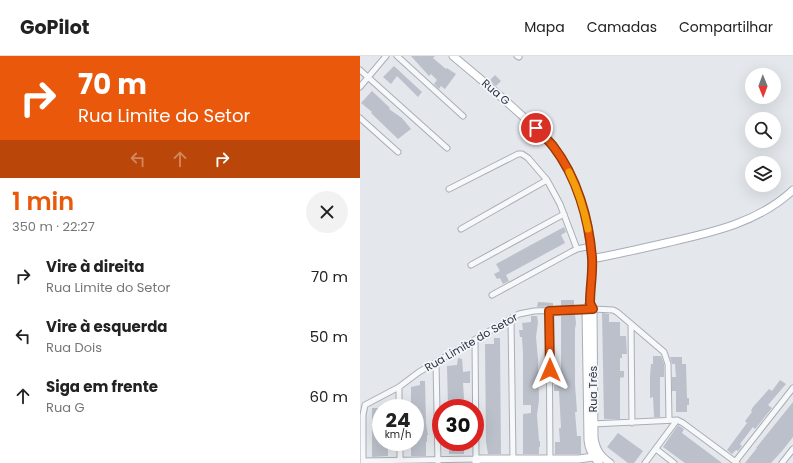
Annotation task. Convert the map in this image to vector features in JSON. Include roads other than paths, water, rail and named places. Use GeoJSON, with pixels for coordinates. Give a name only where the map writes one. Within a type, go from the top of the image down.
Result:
{"type":"FeatureCollection","features":[{"type":"Feature","properties":{"kind":"street"},"geometry":{"type":"LineString","coordinates":[[360,87],[386,56]]}},
{"type":"Feature","properties":{"kind":"street"},"geometry":{"type":"LineString","coordinates":[[397,56],[463,116]]}},
{"type":"Feature","properties":{"kind":"street","name":"Rua G"},"geometry":{"type":"LineString","coordinates":[[454,56],[536,128],[553,146],[577,189],[585,215],[592,259],[590,307],[590,424],[588,446],[596,455]]}},
{"type":"Feature","properties":{"kind":"street"},"geometry":{"type":"LineString","coordinates":[[360,70],[447,148]]}},
{"type":"Feature","properties":{"kind":"street"},"geometry":{"type":"LineString","coordinates":[[360,118],[398,152]]}},
{"type":"Feature","properties":{"kind":"street"},"geometry":{"type":"LineString","coordinates":[[449,189],[518,154],[522,154],[528,158],[547,180],[564,214],[577,248]]}},
{"type":"Feature","properties":{"kind":"street"},"geometry":{"type":"LineString","coordinates":[[461,229],[547,180]]}},
{"type":"Feature","properties":{"kind":"street"},"geometry":{"type":"LineString","coordinates":[[592,259],[685,238],[744,221],[765,212],[782,201],[793,190]]}},
{"type":"Feature","properties":{"kind":"street"},"geometry":{"type":"LineString","coordinates":[[471,265],[564,214]]}},
{"type":"Feature","properties":{"kind":"street"},"geometry":{"type":"LineString","coordinates":[[492,295],[577,248],[591,246]]}},
{"type":"Feature","properties":{"kind":"street","name":"Rua Limite do Setor"},"geometry":{"type":"LineString","coordinates":[[363,462],[363,415],[365,405],[399,387],[436,362],[519,314],[526,312],[590,307],[613,310],[664,352],[668,364],[669,420]]}},
{"type":"Feature","properties":{"kind":"street"},"geometry":{"type":"LineString","coordinates":[[549,311],[550,458]]}},
{"type":"Feature","properties":{"kind":"street"},"geometry":{"type":"LineString","coordinates":[[511,319],[513,459]]}},
{"type":"Feature","properties":{"kind":"street"},"geometry":{"type":"LineString","coordinates":[[631,324],[632,423]]}},
{"type":"Feature","properties":{"kind":"street"},"geometry":{"type":"LineString","coordinates":[[475,340],[476,461]]}},
{"type":"Feature","properties":{"kind":"street"},"geometry":{"type":"LineString","coordinates":[[436,362],[438,461]]}},
{"type":"Feature","properties":{"kind":"street"},"geometry":{"type":"LineString","coordinates":[[399,387],[399,399]]}},
{"type":"Feature","properties":{"kind":"street"},"geometry":{"type":"LineString","coordinates":[[590,424],[677,420],[736,462],[793,388]]}},
{"type":"Feature","properties":{"kind":"street"},"geometry":{"type":"LineString","coordinates":[[644,463],[677,420]]}},
{"type":"Feature","properties":{"kind":"street"},"geometry":{"type":"LineString","coordinates":[[656,449],[674,463]]}},
{"type":"Feature","properties":{"kind":"street"},"geometry":{"type":"LineString","coordinates":[[782,463],[793,449]]}},
{"type":"Feature","properties":{"kind":"street"},"geometry":{"type":"LineString","coordinates":[[400,451],[400,462]]}},
{"type":"Feature","properties":{"kind":"street"},"geometry":{"type":"LineString","coordinates":[[596,455],[599,463]]}},
{"type":"Feature","properties":{"kind":"street"},"geometry":{"type":"LineString","coordinates":[[363,462],[476,461],[513,459],[537,461],[550,458],[579,459],[596,455],[610,463]]}}]}
